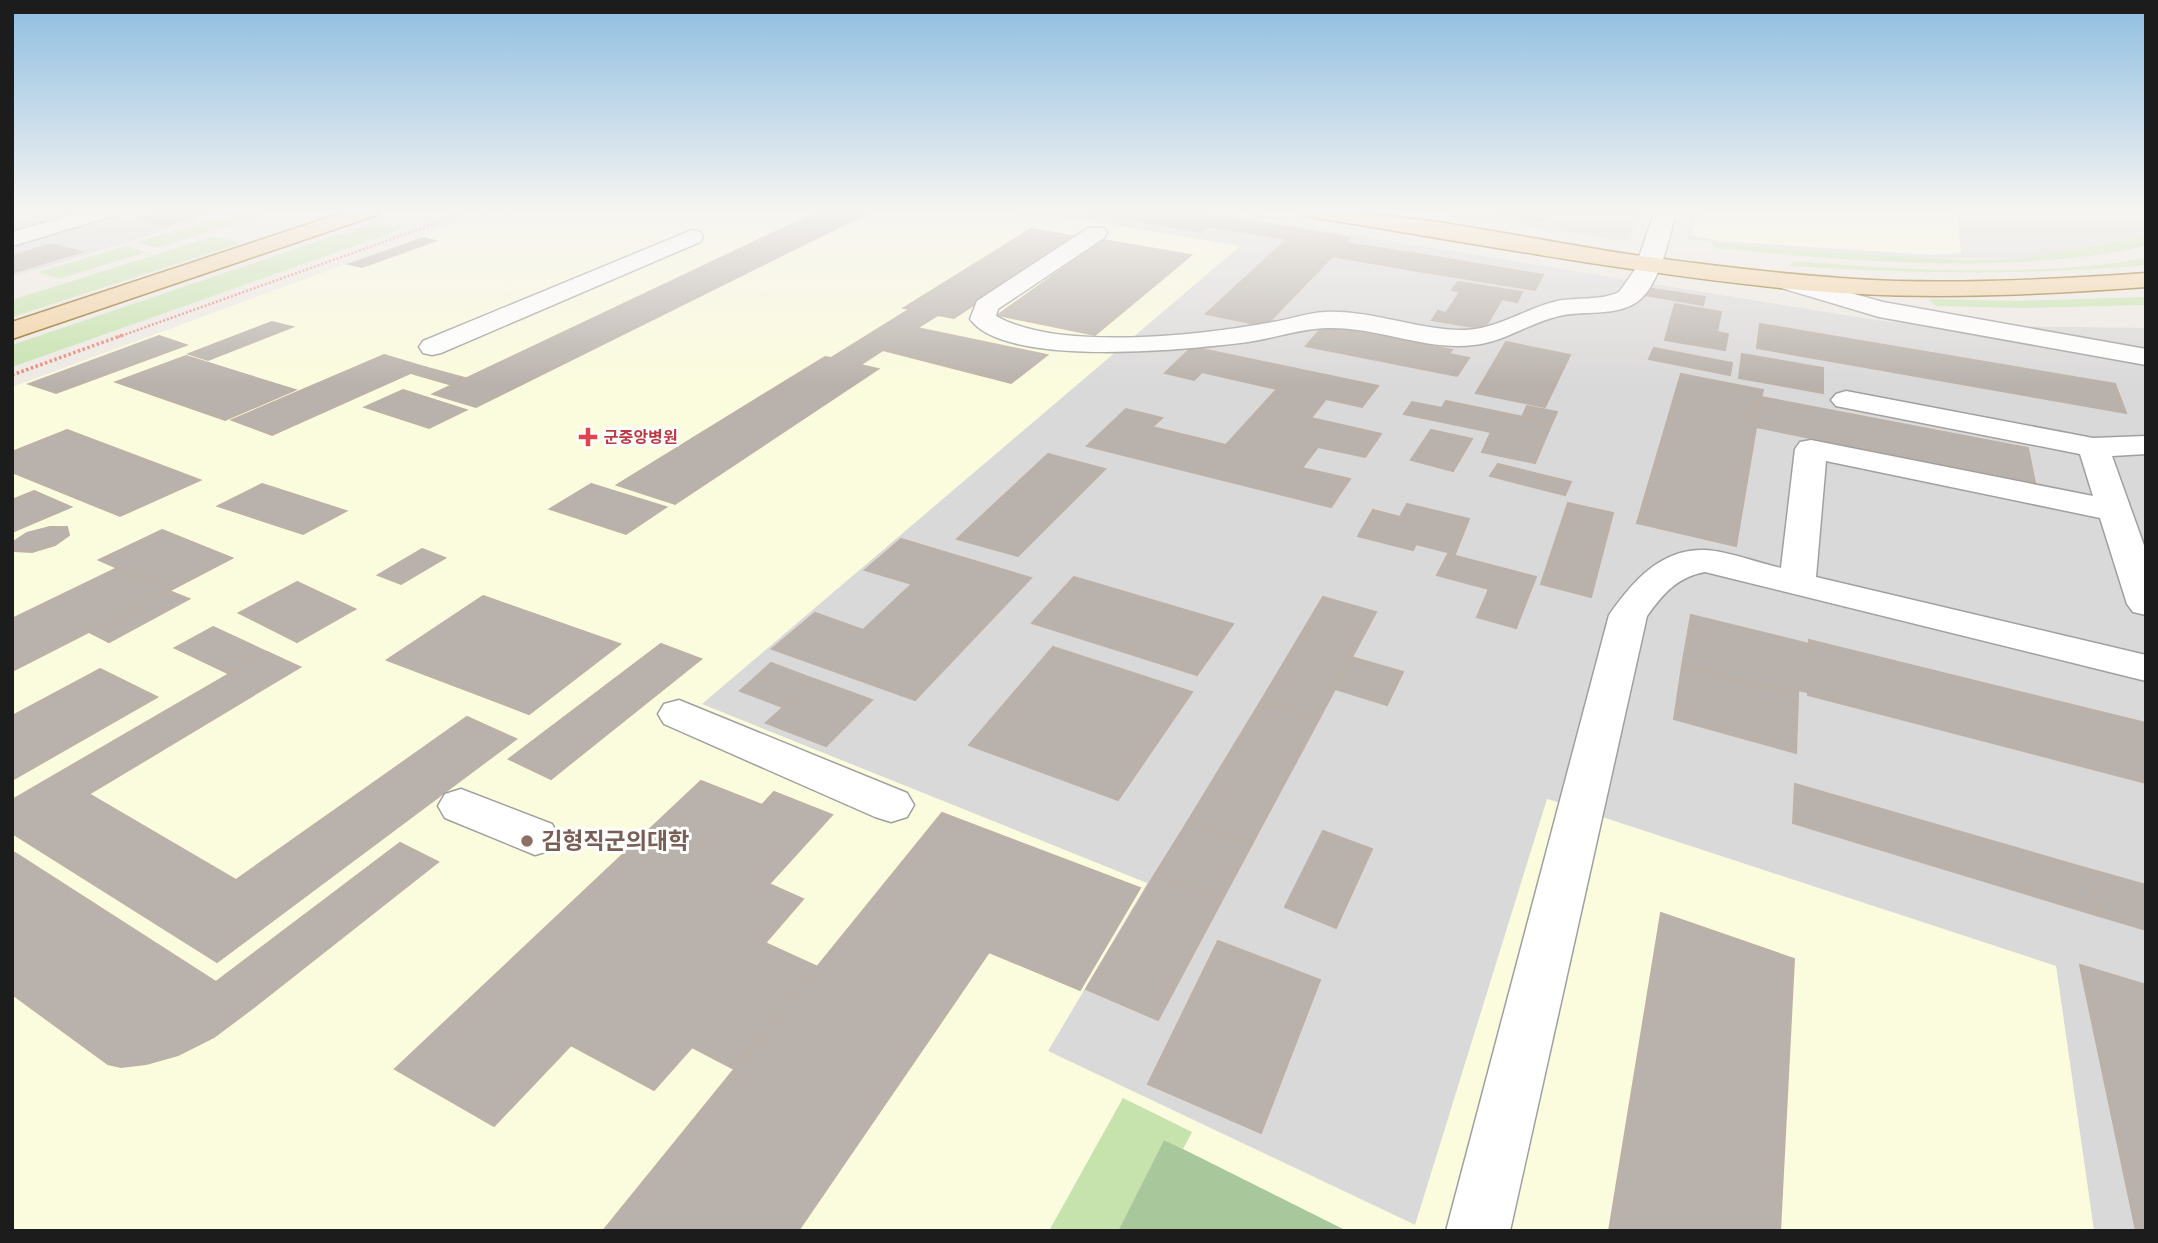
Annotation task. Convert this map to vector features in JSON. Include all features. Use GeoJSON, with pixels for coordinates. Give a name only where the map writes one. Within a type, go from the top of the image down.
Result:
{"type":"FeatureCollection","features":[{"type":"Feature","properties":{"kind":"main road"},"geometry":{"type":"LineString","coordinates":[[12,331],[197,269]]}},
{"type":"Feature","properties":{"kind":"main road"},"geometry":{"type":"LineString","coordinates":[[1687,269],[1783,281],[1911,288],[2064,286],[2146,280]]}},
{"type":"Feature","properties":{"kind":"street"},"geometry":{"type":"LineString","coordinates":[[432,347],[616,269]]}},
{"type":"Feature","properties":{"kind":"street"},"geometry":{"type":"LineString","coordinates":[[1042,269],[986,306],[983,319],[991,327],[1021,338],[1074,343],[1208,338],[1278,330],[1311,321],[1404,328],[1465,338],[1500,330],[1537,313],[1625,299],[1637,290],[1645,269]]}},
{"type":"Feature","properties":{"kind":"street"},"geometry":{"type":"LineString","coordinates":[[1783,281],[1879,309],[2146,357]]}},
{"type":"Feature","properties":{"kind":"street"},"geometry":{"type":"LineString","coordinates":[[1846,400],[2093,447],[2146,445]]}},
{"type":"Feature","properties":{"kind":"street"},"geometry":{"type":"LineString","coordinates":[[2093,447],[2146,604]]}},
{"type":"Feature","properties":{"kind":"street"},"geometry":{"type":"LineString","coordinates":[[1797,584],[1811,449],[2115,511]]}},
{"type":"Feature","properties":{"kind":"street"},"geometry":{"type":"LineString","coordinates":[[1478,1231],[1628,615],[1662,573],[1679,564],[1705,561],[2146,668]]}},
{"type":"Feature","properties":{"kind":"street"},"geometry":{"type":"LineString","coordinates":[[680,714],[891,804]]}},
{"type":"Feature","properties":{"kind":"street"},"geometry":{"type":"LineString","coordinates":[[461,806],[535,837]]}},
{"type":"Feature","properties":{"kind":"path"},"geometry":{"type":"LineString","coordinates":[[12,375],[308,269]]}},
{"type":"Feature","properties":{"kind":"shaded area"},"geometry":{"type":"Polygon","coordinates":[[[12,269],[38,269],[12,277],[12,269]]]}},
{"type":"Feature","properties":{"kind":"shaded area","name":"김형직군의대학"},"geometry":{"type":"Polygon","coordinates":[[[332,269],[1213,269],[702,704],[1147,883],[1048,1051],[1415,1225],[1547,799],[2056,966],[2094,1231],[12,1231],[12,387],[332,269]]]}},
{"type":"Feature","properties":{"kind":"shaded area"},"geometry":{"type":"Polygon","coordinates":[[[1213,269],[1562,269],[1919,325],[2146,328],[2146,1231],[2094,1231],[2056,966],[1548,799],[1416,1225],[1048,1051],[1147,884],[701,704],[1213,269]]]}},
{"type":"Feature","properties":{"kind":"green space"},"geometry":{"type":"Polygon","coordinates":[[[49,269],[91,269],[59,279],[39,272],[49,269]]]}},
{"type":"Feature","properties":{"kind":"green space"},"geometry":{"type":"Polygon","coordinates":[[[110,269],[161,269],[12,317],[12,300],[110,269]]]}},
{"type":"Feature","properties":{"kind":"green space"},"geometry":{"type":"Polygon","coordinates":[[[236,269],[289,269],[12,367],[12,345],[236,269]]]}},
{"type":"Feature","properties":{"kind":"green space"},"geometry":{"type":"Polygon","coordinates":[[[1842,269],[1925,269],[2094,269],[1920,272],[1842,269]]]}},
{"type":"Feature","properties":{"kind":"green space"},"geometry":{"type":"Polygon","coordinates":[[[2146,297],[2146,305],[2027,308],[1936,306],[1928,299],[2017,301],[2146,297]]]}},
{"type":"Feature","properties":{"kind":"green space"},"geometry":{"type":"Polygon","coordinates":[[[1123,1098],[1192,1132],[1183,1149],[1164,1140],[1118,1231],[1049,1231],[1123,1098]]]}},
{"type":"Feature","properties":{"kind":"green space"},"geometry":{"type":"Polygon","coordinates":[[[1164,1140],[1183,1149],[1347,1231],[1118,1231],[1164,1140]]]}},
{"type":"Feature","properties":{"kind":"building"},"geometry":{"type":"Polygon","coordinates":[[[697,269],[754,269],[476,407],[433,394],[697,269]]]}},
{"type":"Feature","properties":{"kind":"building"},"geometry":{"type":"Polygon","coordinates":[[[967,269],[1028,269],[954,318],[938,315],[917,328],[1047,355],[1011,383],[883,350],[860,365],[878,369],[675,504],[617,485],[825,357],[831,358],[910,309],[904,308],[967,269]]]}},
{"type":"Feature","properties":{"kind":"building"},"geometry":{"type":"Polygon","coordinates":[[[1062,269],[1174,269],[1095,335],[998,315],[1062,269]]]}},
{"type":"Feature","properties":{"kind":"building"},"geometry":{"type":"Polygon","coordinates":[[[1255,269],[1320,269],[1265,326],[1206,314],[1255,269]]]}},
{"type":"Feature","properties":{"kind":"building"},"geometry":{"type":"Polygon","coordinates":[[[1406,269],[1507,269],[1543,275],[1535,290],[1406,269]]]}},
{"type":"Feature","properties":{"kind":"building"},"geometry":{"type":"Polygon","coordinates":[[[1458,282],[1522,292],[1517,302],[1502,299],[1484,329],[1432,320],[1438,311],[1446,313],[1460,292],[1452,290],[1458,282]]]}},
{"type":"Feature","properties":{"kind":"building"},"geometry":{"type":"Polygon","coordinates":[[[1647,288],[1705,297],[1703,305],[1645,295],[1647,288]]]}},
{"type":"Feature","properties":{"kind":"building"},"geometry":{"type":"Polygon","coordinates":[[[1675,304],[1721,312],[1717,332],[1728,334],[1725,350],[1665,340],[1675,304]]]}},
{"type":"Feature","properties":{"kind":"building"},"geometry":{"type":"Polygon","coordinates":[[[272,322],[292,327],[208,360],[189,354],[272,322]]]}},
{"type":"Feature","properties":{"kind":"building"},"geometry":{"type":"Polygon","coordinates":[[[1760,324],[2115,384],[2126,413],[1757,348],[1760,324]]]}},
{"type":"Feature","properties":{"kind":"building"},"geometry":{"type":"Polygon","coordinates":[[[1324,325],[1452,350],[1449,354],[1469,358],[1457,376],[1306,346],[1324,325]]]}},
{"type":"Feature","properties":{"kind":"building"},"geometry":{"type":"Polygon","coordinates":[[[159,336],[186,345],[56,393],[29,384],[159,336]]]}},
{"type":"Feature","properties":{"kind":"building"},"geometry":{"type":"Polygon","coordinates":[[[1506,342],[1570,355],[1545,407],[1476,393],[1506,342]]]}},
{"type":"Feature","properties":{"kind":"building"},"geometry":{"type":"Polygon","coordinates":[[[1192,347],[1378,386],[1362,407],[1326,399],[1311,418],[1381,434],[1365,457],[1318,447],[1302,468],[1350,479],[1331,507],[1087,446],[1126,409],[1162,418],[1152,427],[1226,445],[1277,389],[1202,372],[1194,380],[1165,373],[1192,347]]]}},
{"type":"Feature","properties":{"kind":"building"},"geometry":{"type":"Polygon","coordinates":[[[1654,348],[1732,363],[1730,375],[1649,359],[1654,348]]]}},
{"type":"Feature","properties":{"kind":"building"},"geometry":{"type":"Polygon","coordinates":[[[1742,354],[1823,368],[1823,393],[1739,378],[1742,354]]]}},
{"type":"Feature","properties":{"kind":"building"},"geometry":{"type":"Polygon","coordinates":[[[384,355],[424,367],[272,435],[232,420],[384,355]]]}},
{"type":"Feature","properties":{"kind":"building"},"geometry":{"type":"Polygon","coordinates":[[[186,356],[295,390],[225,420],[116,382],[186,356]]]}},
{"type":"Feature","properties":{"kind":"building"},"geometry":{"type":"Polygon","coordinates":[[[424,367],[465,378],[452,385],[411,373],[424,367]]]}},
{"type":"Feature","properties":{"kind":"building"},"geometry":{"type":"Polygon","coordinates":[[[1681,374],[1763,390],[1760,402],[1754,401],[1753,421],[1757,422],[1736,546],[1637,523],[1681,374]]]}},
{"type":"Feature","properties":{"kind":"building"},"geometry":{"type":"Polygon","coordinates":[[[403,390],[466,410],[429,428],[365,407],[403,390]]]}},
{"type":"Feature","properties":{"kind":"building"},"geometry":{"type":"Polygon","coordinates":[[[1761,397],[2028,448],[2035,483],[1756,427],[1757,422],[1753,421],[1752,413],[1754,401],[1760,402],[1761,397]]]}},
{"type":"Feature","properties":{"kind":"building"},"geometry":{"type":"Polygon","coordinates":[[[1446,401],[1552,423],[1535,463],[1482,452],[1491,432],[1404,414],[1412,402],[1442,408],[1446,401]]]}},
{"type":"Feature","properties":{"kind":"building"},"geometry":{"type":"Polygon","coordinates":[[[1527,406],[1557,412],[1552,423],[1522,417],[1527,406]]]}},
{"type":"Feature","properties":{"kind":"building"},"geometry":{"type":"Polygon","coordinates":[[[67,430],[200,480],[120,516],[12,472],[12,452],[67,430]]]}},
{"type":"Feature","properties":{"kind":"building"},"geometry":{"type":"Polygon","coordinates":[[[1431,430],[1472,439],[1453,471],[1411,460],[1431,430]]]}},
{"type":"Feature","properties":{"kind":"building"},"geometry":{"type":"Polygon","coordinates":[[[1048,454],[1105,469],[1018,556],[957,539],[1048,454]]]}},
{"type":"Feature","properties":{"kind":"building"},"geometry":{"type":"Polygon","coordinates":[[[1498,464],[1571,482],[1565,495],[1490,476],[1498,464]]]}},
{"type":"Feature","properties":{"kind":"building"},"geometry":{"type":"Polygon","coordinates":[[[262,484],[346,511],[303,534],[218,506],[262,484]]]}},
{"type":"Feature","properties":{"kind":"building"},"geometry":{"type":"Polygon","coordinates":[[[591,484],[666,507],[626,534],[550,509],[591,484]]]}},
{"type":"Feature","properties":{"kind":"building"},"geometry":{"type":"Polygon","coordinates":[[[34,491],[71,507],[12,532],[12,500],[34,491]]]}},
{"type":"Feature","properties":{"kind":"building"},"geometry":{"type":"Polygon","coordinates":[[[1568,503],[1613,513],[1591,597],[1541,584],[1568,503]]]}},
{"type":"Feature","properties":{"kind":"building"},"geometry":{"type":"Polygon","coordinates":[[[1407,504],[1469,519],[1455,554],[1416,544],[1413,550],[1358,536],[1373,510],[1400,517],[1407,504]]]}},
{"type":"Feature","properties":{"kind":"building"},"geometry":{"type":"Polygon","coordinates":[[[50,527],[67,527],[69,535],[55,545],[32,552],[15,551],[12,543],[27,533],[50,527]]]}},
{"type":"Feature","properties":{"kind":"building"},"geometry":{"type":"Polygon","coordinates":[[[162,530],[232,558],[169,591],[99,560],[162,530]]]}},
{"type":"Feature","properties":{"kind":"building"},"geometry":{"type":"Polygon","coordinates":[[[901,539],[1031,578],[915,700],[772,649],[815,613],[863,630],[912,584],[865,570],[901,539]]]}},
{"type":"Feature","properties":{"kind":"building"},"geometry":{"type":"Polygon","coordinates":[[[422,549],[445,558],[401,584],[378,575],[422,549]]]}},
{"type":"Feature","properties":{"kind":"building"},"geometry":{"type":"Polygon","coordinates":[[[1448,554],[1536,577],[1516,628],[1477,617],[1489,589],[1437,575],[1448,554]]]}},
{"type":"Feature","properties":{"kind":"building"},"geometry":{"type":"Polygon","coordinates":[[[117,568],[169,591],[12,671],[12,619],[117,568]]]}},
{"type":"Feature","properties":{"kind":"building"},"geometry":{"type":"Polygon","coordinates":[[[1074,577],[1233,624],[1197,675],[1032,623],[1074,577]]]}},
{"type":"Feature","properties":{"kind":"building"},"geometry":{"type":"Polygon","coordinates":[[[297,582],[355,609],[297,642],[239,613],[297,582]]]}},
{"type":"Feature","properties":{"kind":"building"},"geometry":{"type":"Polygon","coordinates":[[[169,591],[189,599],[109,642],[89,632],[169,591]]]}},
{"type":"Feature","properties":{"kind":"building"},"geometry":{"type":"Polygon","coordinates":[[[483,596],[620,644],[529,714],[387,660],[483,596]]]}},
{"type":"Feature","properties":{"kind":"building"},"geometry":{"type":"Polygon","coordinates":[[[1323,597],[1376,612],[1319,719],[1261,701],[1323,597]]]}},
{"type":"Feature","properties":{"kind":"building"},"geometry":{"type":"Polygon","coordinates":[[[1691,615],[1809,644],[1807,692],[1798,690],[1798,696],[1682,666],[1691,615]]]}},
{"type":"Feature","properties":{"kind":"building"},"geometry":{"type":"Polygon","coordinates":[[[213,627],[267,652],[230,674],[175,648],[213,627]]]}},
{"type":"Feature","properties":{"kind":"building"},"geometry":{"type":"Polygon","coordinates":[[[1809,640],[2146,723],[2146,783],[1808,695],[1809,640]]]}},
{"type":"Feature","properties":{"kind":"building"},"geometry":{"type":"Polygon","coordinates":[[[661,644],[701,659],[551,779],[509,759],[661,644]]]}},
{"type":"Feature","properties":{"kind":"building"},"geometry":{"type":"Polygon","coordinates":[[[1053,647],[1192,692],[1118,800],[969,745],[1053,647]]]}},
{"type":"Feature","properties":{"kind":"building"},"geometry":{"type":"Polygon","coordinates":[[[267,652],[300,667],[89,794],[236,880],[467,717],[516,739],[217,962],[12,833],[12,800],[267,652]]]}},
{"type":"Feature","properties":{"kind":"building"},"geometry":{"type":"Polygon","coordinates":[[[1351,657],[1403,672],[1387,705],[1335,689],[1351,657]]]}},
{"type":"Feature","properties":{"kind":"building"},"geometry":{"type":"Polygon","coordinates":[[[771,663],[814,679],[783,707],[740,691],[771,663]]]}},
{"type":"Feature","properties":{"kind":"building"},"geometry":{"type":"Polygon","coordinates":[[[1682,666],[1798,696],[1796,753],[1674,719],[1682,666]]]}},
{"type":"Feature","properties":{"kind":"building"},"geometry":{"type":"Polygon","coordinates":[[[100,669],[157,697],[12,780],[12,716],[100,669]]]}},
{"type":"Feature","properties":{"kind":"building"},"geometry":{"type":"Polygon","coordinates":[[[814,679],[872,700],[826,746],[766,723],[814,679]]]}},
{"type":"Feature","properties":{"kind":"building"},"geometry":{"type":"Polygon","coordinates":[[[1261,701],[1319,719],[1252,844],[1188,821],[1261,701]]]}},
{"type":"Feature","properties":{"kind":"building"},"geometry":{"type":"Polygon","coordinates":[[[701,781],[762,805],[774,792],[832,815],[769,884],[803,899],[765,943],[818,967],[734,1069],[692,1047],[654,1090],[571,1045],[494,1126],[395,1069],[701,781]]]}},
{"type":"Feature","properties":{"kind":"building"},"geometry":{"type":"Polygon","coordinates":[[[1795,784],[2089,869],[2099,916],[1793,823],[1795,784]]]}},
{"type":"Feature","properties":{"kind":"building"},"geometry":{"type":"Polygon","coordinates":[[[942,813],[1140,888],[1080,990],[989,952],[798,1231],[603,1231],[942,813]]]}},
{"type":"Feature","properties":{"kind":"building"},"geometry":{"type":"Polygon","coordinates":[[[1188,821],[1252,844],[1222,900],[1155,874],[1188,821]]]}},
{"type":"Feature","properties":{"kind":"building"},"geometry":{"type":"Polygon","coordinates":[[[1323,831],[1372,849],[1336,928],[1285,907],[1323,831]]]}},
{"type":"Feature","properties":{"kind":"building"},"geometry":{"type":"Polygon","coordinates":[[[400,843],[438,862],[214,1037],[178,1055],[146,1064],[121,1067],[108,1064],[12,994],[12,855],[15,853],[216,982],[400,843]]]}},
{"type":"Feature","properties":{"kind":"building"},"geometry":{"type":"Polygon","coordinates":[[[2089,869],[2146,885],[2146,930],[2099,916],[2089,869]]]}},
{"type":"Feature","properties":{"kind":"building"},"geometry":{"type":"Polygon","coordinates":[[[1155,874],[1222,900],[1158,1020],[1086,989],[1155,874]]]}},
{"type":"Feature","properties":{"kind":"building"},"geometry":{"type":"Polygon","coordinates":[[[1661,913],[1794,959],[1780,1231],[1609,1231],[1661,913]]]}},
{"type":"Feature","properties":{"kind":"building"},"geometry":{"type":"Polygon","coordinates":[[[1218,941],[1320,980],[1261,1133],[1148,1084],[1218,941]]]}},
{"type":"Feature","properties":{"kind":"building"},"geometry":{"type":"Polygon","coordinates":[[[2080,965],[2146,985],[2146,1231],[2136,1231],[2080,965]]]}},
{"type":"Feature","properties":{"kind":"place","name":"군중앙병원"},"geometry":{"type":"Point","coordinates":[588,437]}},
{"type":"Feature","properties":{"kind":"place","name":"김형직군의대학"},"geometry":{"type":"Point","coordinates":[527,841]}}]}
